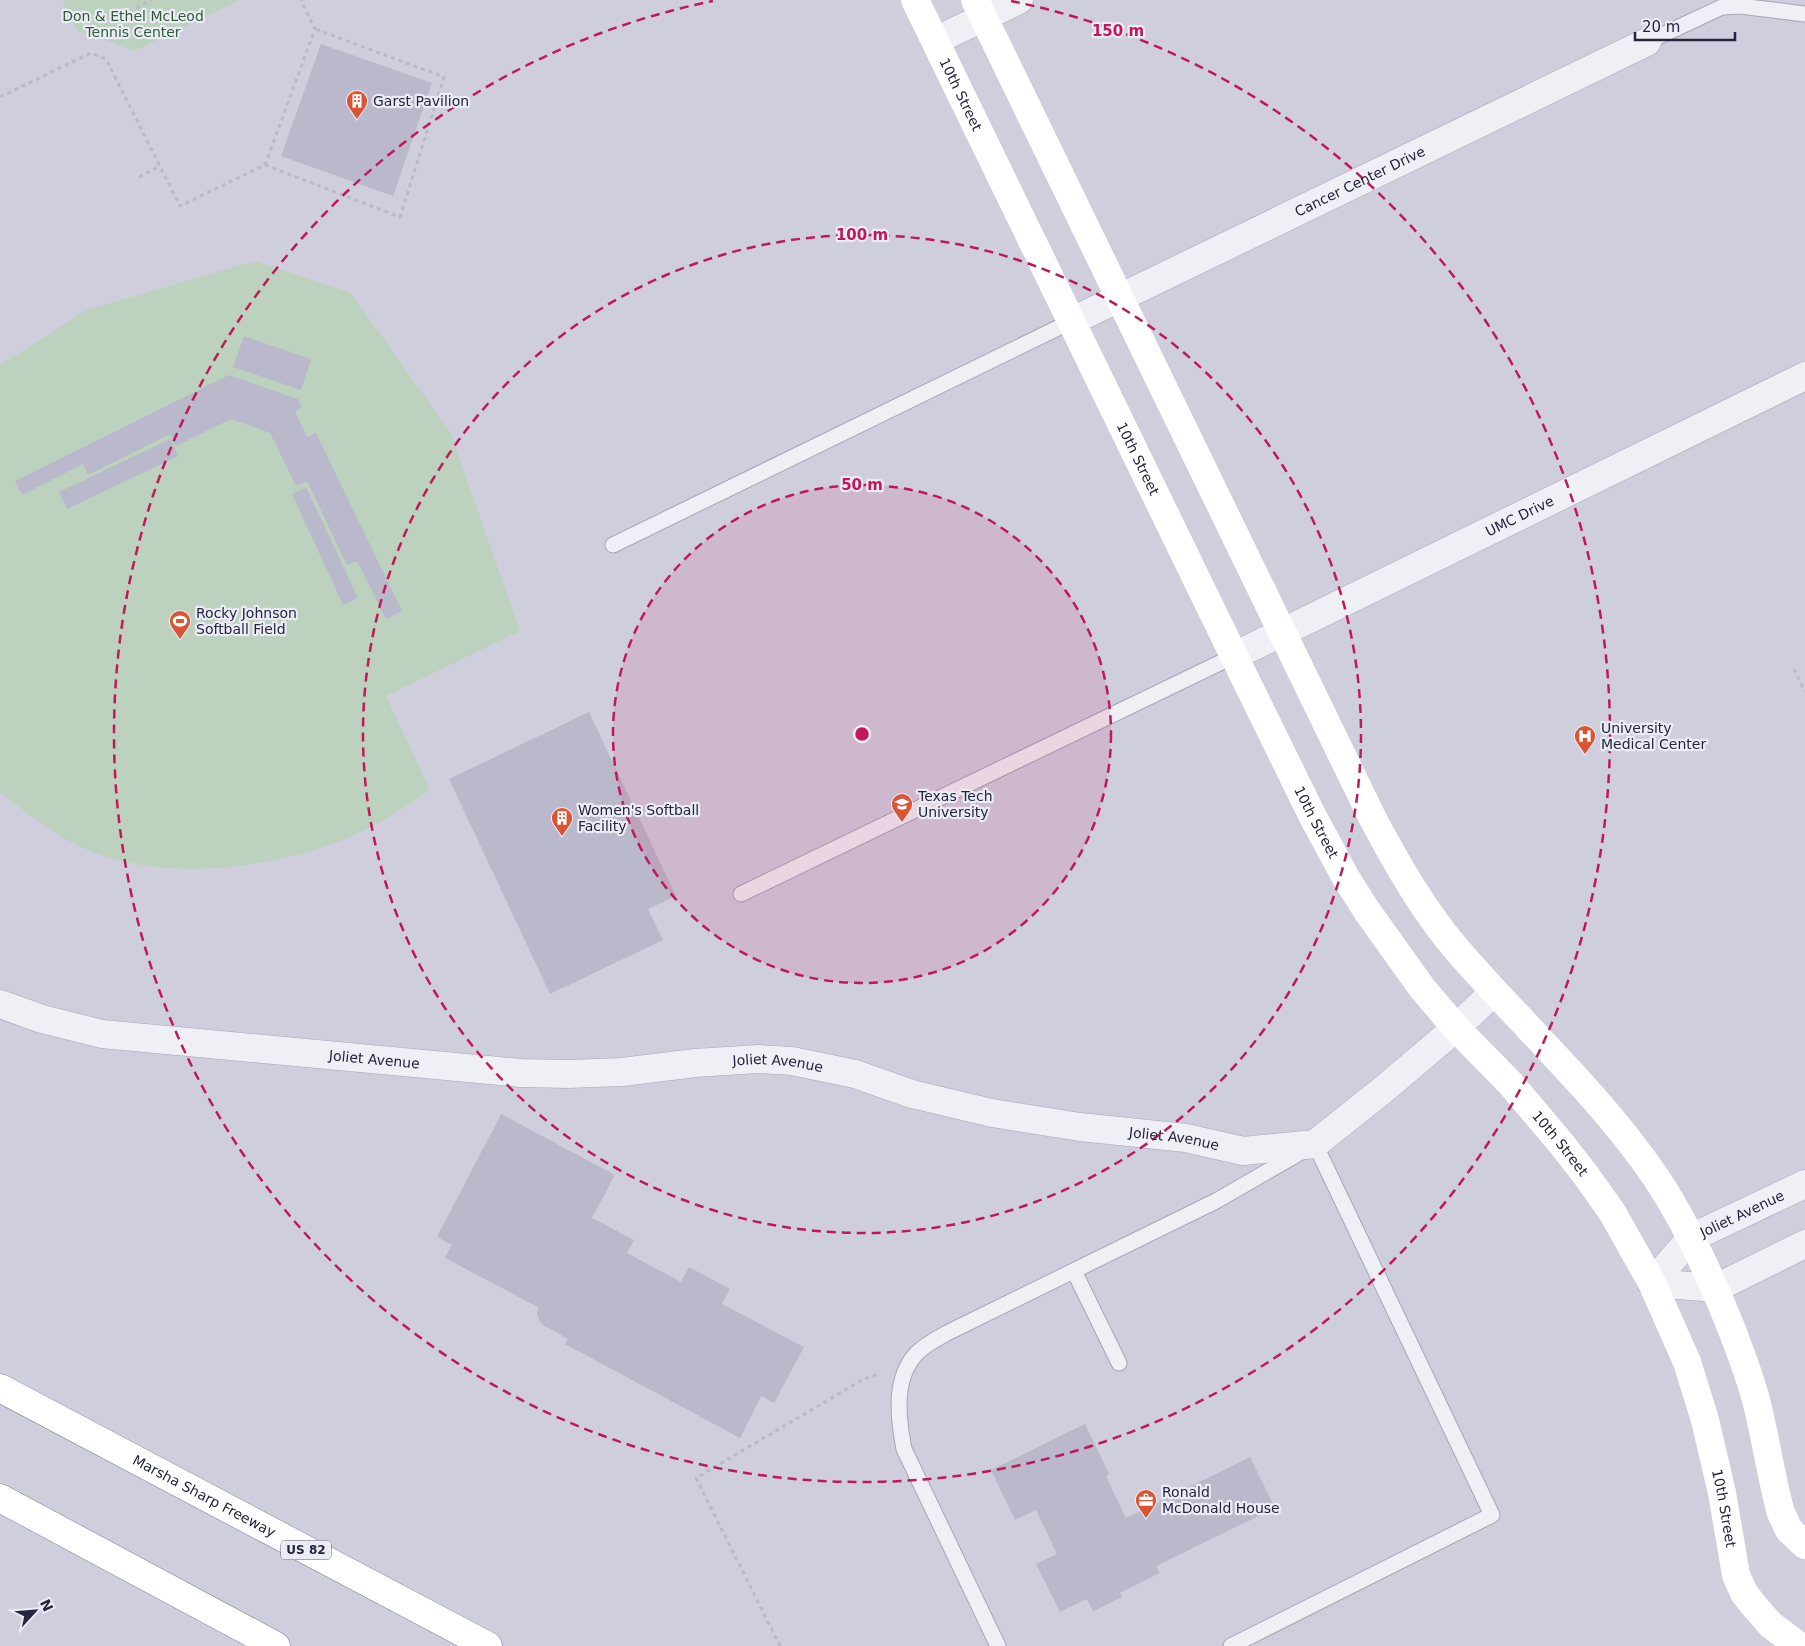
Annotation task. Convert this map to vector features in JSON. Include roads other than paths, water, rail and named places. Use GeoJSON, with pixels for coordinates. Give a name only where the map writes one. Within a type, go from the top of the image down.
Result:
{"type":"FeatureCollection","features":[{"type":"Feature","properties":{"kind":"main road","name":"10th Street"},"geometry":{"type":"LineString","coordinates":[[915,0],[1312,815],[1346,878],[1416,981],[1456,1028],[1510,1083],[1580,1167],[1612,1212],[1652,1283],[1687,1362],[1697,1393],[1713,1451],[1736,1575],[1744,1593],[1755,1607],[1771,1625],[1799,1646]]}},
{"type":"Feature","properties":{"kind":"main road"},"geometry":{"type":"LineString","coordinates":[[979,9],[1372,817],[1392,854],[1437,925],[1458,951],[1586,1087],[1655,1177],[1675,1208],[1716,1288],[1746,1366],[1757,1404],[1781,1513],[1789,1530],[1804,1545]]}},
{"type":"Feature","properties":{"kind":"main road"},"geometry":{"type":"LineString","coordinates":[[0,1368],[124,1454]]}},
{"type":"Feature","properties":{"kind":"main road","name":"Marsha Sharp Freeway"},"geometry":{"type":"LineString","coordinates":[[0,1388],[488,1646]]}},
{"type":"Feature","properties":{"kind":"main road"},"geometry":{"type":"LineString","coordinates":[[0,1498],[276,1646]]}},
{"type":"Feature","properties":{"kind":"street"},"geometry":{"type":"LineString","coordinates":[[935,41],[979,9],[1020,0]]}},
{"type":"Feature","properties":{"kind":"street","name":"Cancer Center Drive"},"geometry":{"type":"LineString","coordinates":[[1072,321],[1647,42]]}},
{"type":"Feature","properties":{"kind":"street","name":"UMC Drive"},"geometry":{"type":"LineString","coordinates":[[1234,656],[1805,376]]}},
{"type":"Feature","properties":{"kind":"street"},"geometry":{"type":"LineString","coordinates":[[1315,1144],[1384,1090],[1456,1028],[1495,991]]}},
{"type":"Feature","properties":{"kind":"street","name":"Joliet Avenue"},"geometry":{"type":"LineString","coordinates":[[0,1004],[42,1019],[102,1034],[521,1073],[622,1072],[695,1063],[758,1059],[792,1061],[855,1074],[912,1094],[1002,1115],[1080,1127],[1186,1138],[1243,1151],[1315,1144]]}},
{"type":"Feature","properties":{"kind":"street","name":"Joliet Avenue"},"geometry":{"type":"LineString","coordinates":[[1652,1283],[1691,1238],[1805,1184]]}},
{"type":"Feature","properties":{"kind":"street"},"geometry":{"type":"LineString","coordinates":[[1652,1283],[1716,1288],[1805,1244]]}},
{"type":"Feature","properties":{"kind":"lane"},"geometry":{"type":"LineString","coordinates":[[1647,42],[1722,7],[1740,6],[1805,14]]}},
{"type":"Feature","properties":{"kind":"lane"},"geometry":{"type":"LineString","coordinates":[[613,545],[1072,321]]}},
{"type":"Feature","properties":{"kind":"lane"},"geometry":{"type":"LineString","coordinates":[[741,894],[1234,656]]}},
{"type":"Feature","properties":{"kind":"lane"},"geometry":{"type":"LineString","coordinates":[[998,1646],[904,1449],[898,1420],[901,1385],[906,1370],[916,1354],[932,1342],[1216,1201],[1315,1144],[1492,1515],[1231,1646]]}},
{"type":"Feature","properties":{"kind":"lane"},"geometry":{"type":"LineString","coordinates":[[1074,1271],[1119,1363]]}},
{"type":"Feature","properties":{"kind":"place","name":"Garst Pavilion"},"geometry":{"type":"Point","coordinates":[357,120]}},
{"type":"Feature","properties":{"kind":"place","name":"Rocky Johnson Softball Field"},"geometry":{"type":"Point","coordinates":[180,640]}},
{"type":"Feature","properties":{"kind":"place","name":"University Medical Center"},"geometry":{"type":"Point","coordinates":[1585,755]}},
{"type":"Feature","properties":{"kind":"place","name":"Texas Tech University"},"geometry":{"type":"Point","coordinates":[902,823]}},
{"type":"Feature","properties":{"kind":"place","name":"Women's Softball Facility"},"geometry":{"type":"Point","coordinates":[562,837]}},
{"type":"Feature","properties":{"kind":"place","name":"Ronald McDonald House"},"geometry":{"type":"Point","coordinates":[1146,1519]}},
{"type":"Feature","properties":{"kind":"park label","name":"Don & Ethel McLeod Tennis Center"},"geometry":{"type":"Point","coordinates":[133,24]}}]}
